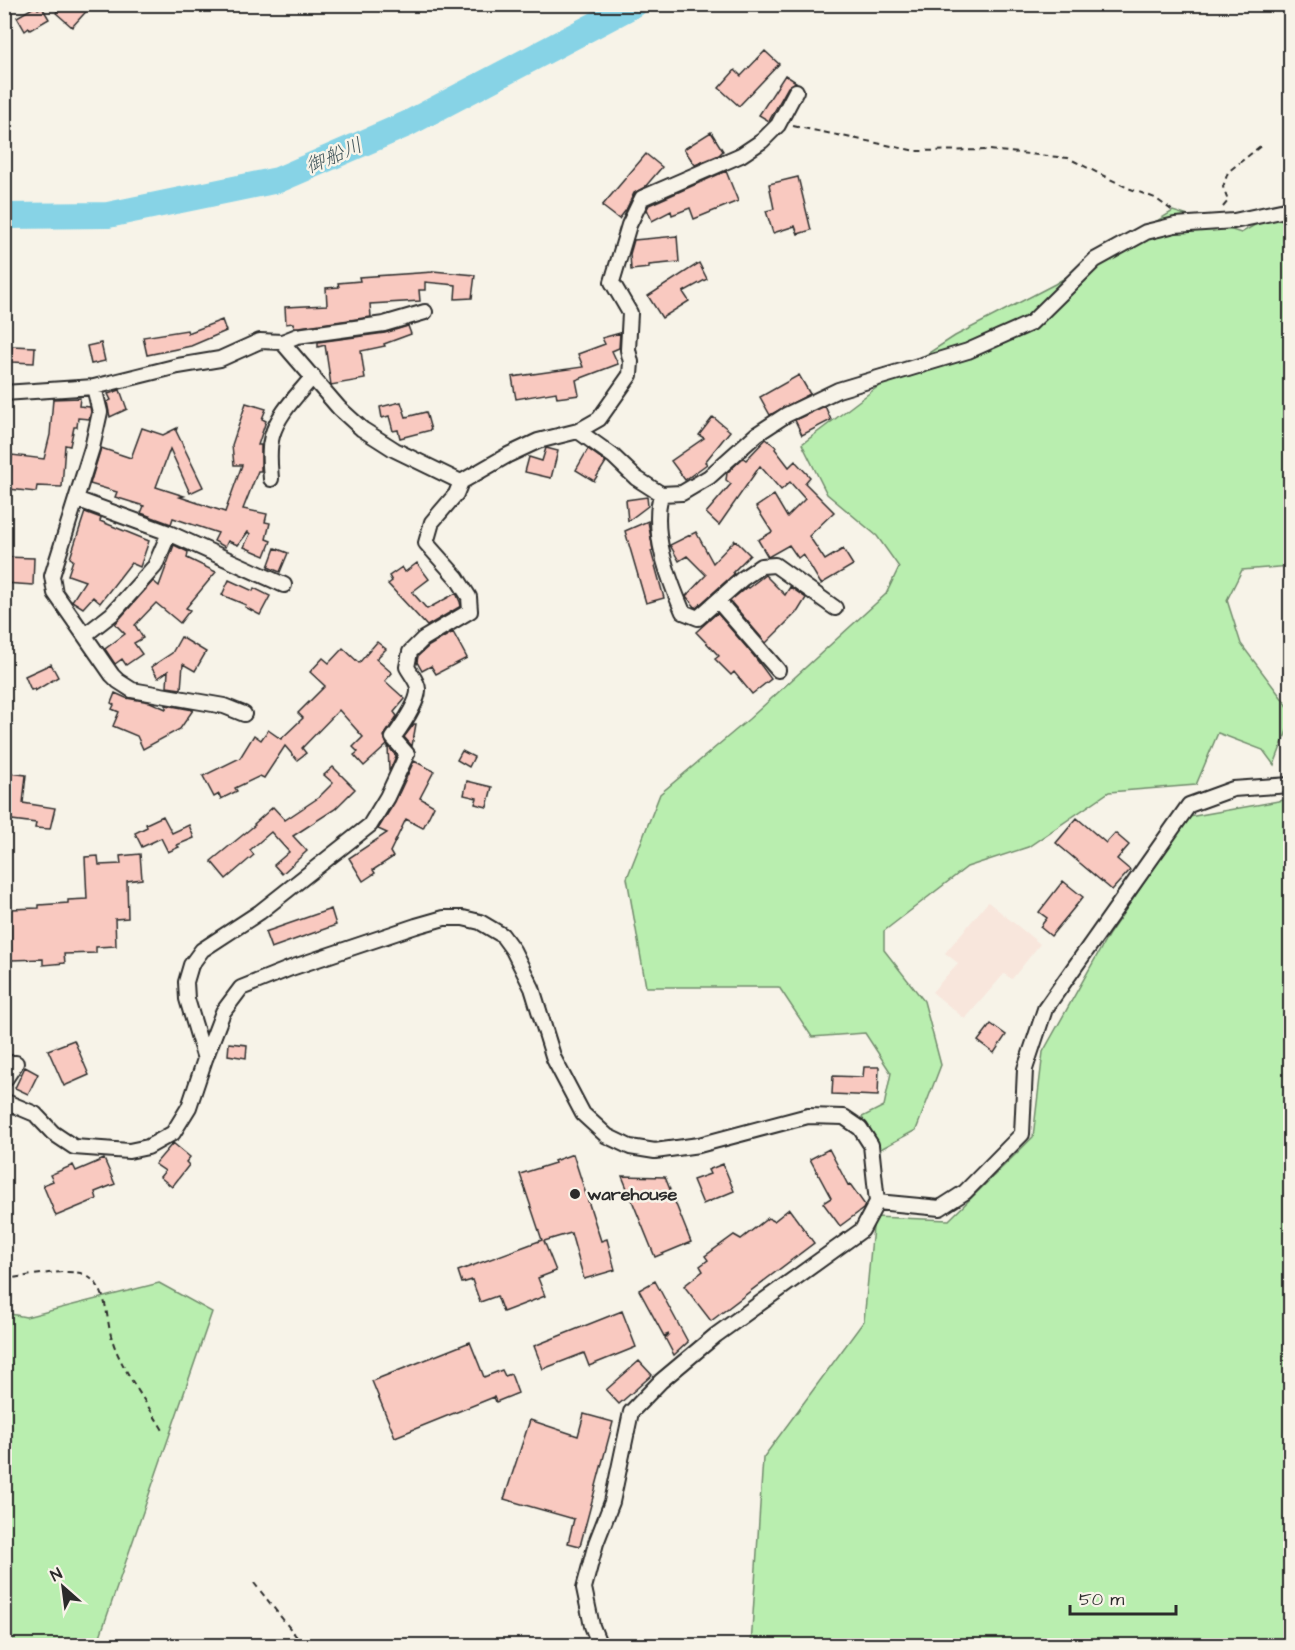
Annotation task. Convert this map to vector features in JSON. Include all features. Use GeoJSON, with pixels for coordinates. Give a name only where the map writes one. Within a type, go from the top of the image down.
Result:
{"type":"FeatureCollection","features":[{"type":"Feature","properties":{"kind":"street"},"geometry":{"type":"LineString","coordinates":[[205,1059],[187,999],[186,982],[191,965],[202,950],[260,912],[370,825],[387,797],[407,754],[393,738],[418,694],[418,687],[407,667],[410,652],[423,639],[470,611],[469,597],[457,578],[426,543],[432,522],[456,494],[461,482],[508,454],[538,441],[578,431],[599,419],[630,375],[630,313],[612,282],[629,225],[642,198],[741,155],[762,141],[778,126],[796,91]]}},
{"type":"Feature","properties":{"kind":"street"},"geometry":{"type":"LineString","coordinates":[[578,431],[613,456],[636,478],[661,494],[681,493],[709,477],[757,434],[786,415],[838,390],[968,351],[1031,323],[1095,260],[1146,232],[1174,225],[1234,221],[1290,209]]}},
{"type":"Feature","properties":{"kind":"street"},"geometry":{"type":"LineString","coordinates":[[4,393],[94,387],[178,366],[220,359],[260,341],[282,342],[297,336],[384,324],[425,312]]}},
{"type":"Feature","properties":{"kind":"street"},"geometry":{"type":"LineString","coordinates":[[282,342],[339,408],[362,429],[395,450],[461,482]]}},
{"type":"Feature","properties":{"kind":"street"},"geometry":{"type":"LineString","coordinates":[[271,479],[269,454],[272,434],[287,407],[313,376]]}},
{"type":"Feature","properties":{"kind":"street"},"geometry":{"type":"LineString","coordinates":[[94,387],[100,412],[92,448],[52,576],[55,593],[112,675],[132,690],[224,706],[244,714]]}},
{"type":"Feature","properties":{"kind":"street"},"geometry":{"type":"LineString","coordinates":[[661,494],[659,502],[660,536],[665,562],[683,612],[698,618],[742,579],[761,566],[775,565],[835,608]]}},
{"type":"Feature","properties":{"kind":"street"},"geometry":{"type":"LineString","coordinates":[[76,499],[170,533],[284,585]]}},
{"type":"Feature","properties":{"kind":"street"},"geometry":{"type":"LineString","coordinates":[[85,635],[112,614],[155,566],[170,533]]}},
{"type":"Feature","properties":{"kind":"street"},"geometry":{"type":"LineString","coordinates":[[718,601],[778,670]]}},
{"type":"Feature","properties":{"kind":"street"},"geometry":{"type":"LineString","coordinates":[[877,1202],[940,1208],[965,1192],[1022,1134],[1025,1070],[1045,1009],[1189,805],[1233,789],[1290,785]]}},
{"type":"Feature","properties":{"kind":"street"},"geometry":{"type":"LineString","coordinates":[[4,1101],[35,1114],[53,1133],[74,1146],[129,1151],[148,1147],[173,1133],[189,1107],[223,1012],[242,987],[416,926],[444,918],[463,918],[480,922],[502,935],[513,950],[532,988],[554,1059],[583,1114],[607,1136],[630,1148],[655,1152],[699,1146],[808,1116],[844,1117],[860,1128],[871,1145],[877,1202],[862,1230],[716,1335],[661,1381],[631,1412],[612,1502],[596,1543],[584,1588],[592,1626],[600,1646]]}},
{"type":"Feature","properties":{"kind":"street"},"geometry":{"type":"LineString","coordinates":[[4,1063],[16,1063],[4,1081]]}},
{"type":"Feature","properties":{"kind":"path"},"geometry":{"type":"LineString","coordinates":[[778,126],[798,126],[916,151],[988,150],[1068,158],[1128,188],[1155,198],[1180,216]]}},
{"type":"Feature","properties":{"kind":"path"},"geometry":{"type":"LineString","coordinates":[[1219,211],[1228,201],[1223,188],[1228,172],[1263,144]]}},
{"type":"Feature","properties":{"kind":"path"},"geometry":{"type":"LineString","coordinates":[[4,1279],[69,1272],[83,1274],[93,1282],[102,1295],[112,1339],[119,1356],[164,1432]]}},
{"type":"Feature","properties":{"kind":"path"},"geometry":{"type":"LineString","coordinates":[[254,1582],[304,1646]]}},
{"type":"Feature","properties":{"kind":"shaded area"},"geometry":{"type":"Polygon","coordinates":[[[988,902],[1040,944],[1012,979],[1004,974],[965,1019],[932,992],[958,963],[945,953],[988,902]]]}},
{"type":"Feature","properties":{"kind":"green space"},"geometry":{"type":"Polygon","coordinates":[[[1290,205],[1290,566],[1242,570],[1227,600],[1241,644],[1290,709],[1290,723],[1274,765],[1263,750],[1218,733],[1196,785],[1109,792],[1028,847],[967,867],[884,931],[884,950],[924,1001],[941,1065],[916,1130],[879,1150],[862,1117],[884,1106],[891,1073],[865,1033],[812,1037],[779,987],[646,987],[627,878],[660,794],[749,719],[886,594],[899,567],[877,536],[827,494],[802,444],[884,382],[955,336],[1055,284],[1173,211],[1241,233],[1290,205]]]}},
{"type":"Feature","properties":{"kind":"green space"},"geometry":{"type":"Polygon","coordinates":[[[1290,799],[1290,1645],[751,1646],[763,1458],[864,1321],[874,1217],[949,1220],[1033,1137],[1043,1052],[1109,934],[1189,817],[1290,799]]]}},
{"type":"Feature","properties":{"kind":"green space"},"geometry":{"type":"Polygon","coordinates":[[[159,1283],[212,1312],[97,1645],[5,1645],[5,1313],[26,1317],[159,1283]]]}},
{"type":"Feature","properties":{"kind":"building"},"geometry":{"type":"Polygon","coordinates":[[[63,4],[93,4],[72,27],[56,13],[63,4]]]}},
{"type":"Feature","properties":{"kind":"building"},"geometry":{"type":"Polygon","coordinates":[[[36,6],[38,9],[42,7],[49,19],[25,31],[17,17],[36,6]]]}},
{"type":"Feature","properties":{"kind":"building"},"geometry":{"type":"Polygon","coordinates":[[[765,51],[779,64],[739,106],[719,88],[735,70],[741,76],[765,51]]]}},
{"type":"Feature","properties":{"kind":"building"},"geometry":{"type":"Polygon","coordinates":[[[785,75],[796,82],[788,87],[769,121],[759,115],[785,75]]]}},
{"type":"Feature","properties":{"kind":"building"},"geometry":{"type":"Polygon","coordinates":[[[711,132],[723,151],[695,165],[684,149],[711,132]]]}},
{"type":"Feature","properties":{"kind":"building"},"geometry":{"type":"Polygon","coordinates":[[[646,154],[662,167],[645,187],[634,193],[619,219],[602,206],[646,154]]]}},
{"type":"Feature","properties":{"kind":"building"},"geometry":{"type":"Polygon","coordinates":[[[726,171],[738,201],[694,219],[690,208],[672,215],[671,211],[652,221],[647,209],[649,205],[726,171]]]}},
{"type":"Feature","properties":{"kind":"building"},"geometry":{"type":"Polygon","coordinates":[[[798,177],[811,230],[798,234],[795,226],[773,233],[766,211],[774,209],[769,184],[798,177]]]}},
{"type":"Feature","properties":{"kind":"building"},"geometry":{"type":"Polygon","coordinates":[[[677,236],[679,262],[649,265],[649,268],[631,270],[630,254],[634,240],[677,236]]]}},
{"type":"Feature","properties":{"kind":"building"},"geometry":{"type":"Polygon","coordinates":[[[699,263],[707,279],[683,292],[689,301],[662,318],[648,296],[699,263]]]}},
{"type":"Feature","properties":{"kind":"building"},"geometry":{"type":"Polygon","coordinates":[[[433,271],[475,275],[472,298],[455,299],[456,285],[425,282],[425,290],[419,290],[420,301],[370,304],[371,317],[299,327],[294,327],[293,323],[286,324],[285,307],[327,305],[326,288],[339,287],[338,283],[360,281],[359,277],[433,271]]]}},
{"type":"Feature","properties":{"kind":"building"},"geometry":{"type":"Polygon","coordinates":[[[222,320],[226,331],[191,346],[147,355],[143,337],[187,330],[188,333],[222,320]]]}},
{"type":"Feature","properties":{"kind":"building"},"geometry":{"type":"Polygon","coordinates":[[[408,326],[411,334],[384,344],[385,346],[361,351],[365,379],[331,385],[325,345],[318,347],[318,342],[385,333],[408,326]]]}},
{"type":"Feature","properties":{"kind":"building"},"geometry":{"type":"Polygon","coordinates":[[[620,333],[619,348],[612,351],[618,364],[576,380],[579,395],[557,398],[556,392],[516,399],[512,377],[583,367],[578,354],[605,344],[602,338],[620,333]]]}},
{"type":"Feature","properties":{"kind":"building"},"geometry":{"type":"Polygon","coordinates":[[[101,343],[105,361],[91,364],[87,346],[101,343]]]}},
{"type":"Feature","properties":{"kind":"building"},"geometry":{"type":"Polygon","coordinates":[[[12,346],[35,347],[34,363],[11,362],[12,346]]]}},
{"type":"Feature","properties":{"kind":"building"},"geometry":{"type":"Polygon","coordinates":[[[799,375],[810,394],[770,415],[760,397],[799,375]]]}},
{"type":"Feature","properties":{"kind":"building"},"geometry":{"type":"Polygon","coordinates":[[[120,390],[127,409],[110,417],[107,402],[111,400],[108,394],[120,390]]]}},
{"type":"Feature","properties":{"kind":"building"},"geometry":{"type":"Polygon","coordinates":[[[80,398],[79,406],[90,407],[91,412],[89,419],[78,418],[70,446],[65,445],[62,487],[37,486],[36,492],[9,489],[12,455],[44,459],[50,435],[53,399],[80,398]]]}},
{"type":"Feature","properties":{"kind":"building"},"geometry":{"type":"Polygon","coordinates":[[[401,402],[406,417],[426,412],[431,430],[400,438],[398,430],[393,431],[389,416],[382,418],[380,407],[401,402]]]}},
{"type":"Feature","properties":{"kind":"building"},"geometry":{"type":"Polygon","coordinates":[[[246,403],[266,409],[262,419],[266,421],[258,445],[261,445],[261,471],[258,471],[243,509],[267,514],[265,522],[270,523],[266,539],[271,541],[265,556],[244,547],[250,534],[248,532],[238,545],[228,541],[225,547],[214,541],[218,533],[173,518],[171,524],[141,513],[144,506],[115,497],[117,492],[90,484],[101,448],[131,458],[142,428],[163,435],[177,428],[176,431],[203,487],[190,493],[170,449],[156,487],[225,512],[242,465],[234,465],[232,445],[246,403]]]}},
{"type":"Feature","properties":{"kind":"building"},"geometry":{"type":"Polygon","coordinates":[[[825,406],[831,420],[802,435],[795,420],[825,406]]]}},
{"type":"Feature","properties":{"kind":"building"},"geometry":{"type":"Polygon","coordinates":[[[713,417],[730,431],[705,462],[707,464],[685,480],[671,461],[704,438],[699,435],[713,417]]]}},
{"type":"Feature","properties":{"kind":"building"},"geometry":{"type":"Polygon","coordinates":[[[766,439],[776,447],[775,449],[789,467],[795,461],[810,477],[805,483],[834,512],[809,536],[825,560],[843,549],[853,565],[821,584],[803,554],[798,558],[789,545],[768,557],[758,540],[772,532],[756,507],[774,495],[787,517],[805,499],[790,482],[781,490],[760,466],[719,525],[706,513],[731,484],[726,480],[727,473],[743,458],[746,460],[766,439]]]}},
{"type":"Feature","properties":{"kind":"building"},"geometry":{"type":"Polygon","coordinates":[[[546,448],[558,451],[551,478],[525,472],[529,457],[542,461],[546,448]]]}},
{"type":"Feature","properties":{"kind":"building"},"geometry":{"type":"Polygon","coordinates":[[[588,449],[606,462],[594,481],[576,470],[588,449]]]}},
{"type":"Feature","properties":{"kind":"building"},"geometry":{"type":"Polygon","coordinates":[[[647,497],[648,506],[628,521],[626,500],[647,497]]]}},
{"type":"Feature","properties":{"kind":"building"},"geometry":{"type":"Polygon","coordinates":[[[85,512],[101,518],[100,521],[149,541],[140,567],[131,563],[100,603],[93,597],[83,608],[72,601],[85,581],[68,575],[73,560],[70,558],[85,512]]]}},
{"type":"Feature","properties":{"kind":"building"},"geometry":{"type":"Polygon","coordinates":[[[648,521],[653,550],[651,551],[664,598],[646,603],[625,531],[648,521]]]}},
{"type":"Feature","properties":{"kind":"building"},"geometry":{"type":"Polygon","coordinates":[[[696,532],[713,563],[735,540],[750,555],[733,572],[734,574],[696,608],[686,596],[706,575],[687,556],[679,561],[670,545],[696,532]]]}},
{"type":"Feature","properties":{"kind":"building"},"geometry":{"type":"Polygon","coordinates":[[[174,545],[188,552],[187,558],[216,572],[186,608],[190,610],[180,623],[156,603],[135,625],[143,638],[134,643],[142,654],[126,665],[122,659],[115,664],[105,649],[125,634],[115,624],[153,581],[159,586],[174,545]]]}},
{"type":"Feature","properties":{"kind":"building"},"geometry":{"type":"Polygon","coordinates":[[[275,548],[288,553],[280,572],[268,567],[275,548]]]}},
{"type":"Feature","properties":{"kind":"building"},"geometry":{"type":"Polygon","coordinates":[[[4,557],[34,558],[33,585],[4,583],[4,557]]]}},
{"type":"Feature","properties":{"kind":"building"},"geometry":{"type":"Polygon","coordinates":[[[417,563],[429,579],[412,592],[427,609],[456,593],[461,606],[427,626],[388,584],[392,581],[389,576],[402,567],[405,572],[417,563]]]}},
{"type":"Feature","properties":{"kind":"building"},"geometry":{"type":"Polygon","coordinates":[[[765,575],[785,595],[790,587],[806,598],[798,611],[766,643],[730,601],[765,575]]]}},
{"type":"Feature","properties":{"kind":"building"},"geometry":{"type":"Polygon","coordinates":[[[229,580],[270,596],[260,615],[245,607],[246,605],[222,595],[229,580]]]}},
{"type":"Feature","properties":{"kind":"building"},"geometry":{"type":"Polygon","coordinates":[[[717,613],[771,679],[752,694],[734,672],[731,675],[715,659],[719,656],[696,632],[717,613]]]}},
{"type":"Feature","properties":{"kind":"building"},"geometry":{"type":"Polygon","coordinates":[[[453,632],[467,658],[436,674],[431,666],[422,671],[417,662],[418,656],[429,646],[453,632]]]}},
{"type":"Feature","properties":{"kind":"building"},"geometry":{"type":"Polygon","coordinates":[[[181,637],[206,652],[195,671],[183,664],[181,689],[167,687],[168,671],[158,678],[151,667],[172,653],[181,637]]]}},
{"type":"Feature","properties":{"kind":"building"},"geometry":{"type":"Polygon","coordinates":[[[377,642],[386,649],[376,659],[392,673],[385,681],[405,699],[394,712],[397,716],[384,736],[387,745],[364,766],[354,755],[358,752],[353,747],[363,737],[339,710],[302,748],[306,753],[297,760],[285,746],[264,778],[260,776],[235,788],[237,791],[221,799],[219,794],[214,797],[203,776],[240,758],[254,735],[261,740],[268,730],[281,739],[303,718],[298,713],[325,686],[310,672],[323,658],[329,663],[343,648],[359,663],[377,642]]]}},
{"type":"Feature","properties":{"kind":"building"},"geometry":{"type":"Polygon","coordinates":[[[51,664],[58,677],[35,691],[31,690],[25,676],[51,664]]]}},
{"type":"Feature","properties":{"kind":"building"},"geometry":{"type":"Polygon","coordinates":[[[115,693],[126,698],[150,702],[166,709],[166,705],[193,710],[180,729],[143,749],[137,736],[113,726],[119,712],[112,709],[114,705],[111,703],[115,693]]]}},
{"type":"Feature","properties":{"kind":"building"},"geometry":{"type":"Polygon","coordinates":[[[416,724],[412,746],[404,737],[416,724]]]}},
{"type":"Feature","properties":{"kind":"building"},"geometry":{"type":"Polygon","coordinates":[[[388,746],[396,756],[390,770],[389,770],[388,746]]]}},
{"type":"Feature","properties":{"kind":"building"},"geometry":{"type":"Polygon","coordinates":[[[462,751],[474,757],[469,767],[457,760],[462,751]]]}},
{"type":"Feature","properties":{"kind":"building"},"geometry":{"type":"Polygon","coordinates":[[[414,761],[434,771],[420,798],[434,806],[423,828],[406,819],[390,852],[393,857],[373,870],[375,873],[363,881],[349,858],[387,833],[378,829],[395,802],[414,761]]]}},
{"type":"Feature","properties":{"kind":"building"},"geometry":{"type":"Polygon","coordinates":[[[333,767],[355,789],[335,809],[293,836],[307,851],[282,874],[274,865],[289,852],[271,832],[250,850],[254,855],[226,879],[211,861],[273,807],[285,820],[318,798],[333,783],[324,775],[333,767]]]}},
{"type":"Feature","properties":{"kind":"building"},"geometry":{"type":"Polygon","coordinates":[[[8,773],[26,775],[23,803],[55,808],[50,829],[35,828],[36,823],[4,819],[8,773]]]}},
{"type":"Feature","properties":{"kind":"building"},"geometry":{"type":"Polygon","coordinates":[[[467,781],[492,787],[487,807],[475,804],[477,798],[464,795],[467,781]]]}},
{"type":"Feature","properties":{"kind":"building"},"geometry":{"type":"Polygon","coordinates":[[[163,816],[172,833],[189,825],[194,838],[177,845],[179,847],[168,852],[161,838],[142,847],[135,833],[147,827],[146,824],[163,816]]]}},
{"type":"Feature","properties":{"kind":"building"},"geometry":{"type":"Polygon","coordinates":[[[1077,818],[1106,843],[1115,833],[1129,845],[1117,859],[1130,870],[1112,890],[1056,843],[1077,818]]]}},
{"type":"Feature","properties":{"kind":"building"},"geometry":{"type":"Polygon","coordinates":[[[140,854],[142,879],[127,881],[128,918],[115,919],[116,946],[96,947],[96,953],[64,954],[65,963],[43,965],[43,959],[11,960],[10,909],[39,908],[39,905],[87,899],[85,857],[98,856],[99,865],[121,864],[120,856],[140,854]]]}},
{"type":"Feature","properties":{"kind":"building"},"geometry":{"type":"Polygon","coordinates":[[[1063,881],[1083,897],[1051,936],[1040,927],[1047,918],[1039,912],[1063,881]]]}},
{"type":"Feature","properties":{"kind":"building"},"geometry":{"type":"Polygon","coordinates":[[[331,909],[336,925],[271,948],[265,932],[331,909]]]}},
{"type":"Feature","properties":{"kind":"building"},"geometry":{"type":"Polygon","coordinates":[[[991,1024],[1006,1035],[994,1053],[978,1041],[991,1024]]]}},
{"type":"Feature","properties":{"kind":"building"},"geometry":{"type":"Polygon","coordinates":[[[74,1040],[89,1075],[64,1086],[48,1050],[74,1040]]]}},
{"type":"Feature","properties":{"kind":"building"},"geometry":{"type":"Polygon","coordinates":[[[229,1043],[247,1045],[246,1058],[228,1055],[229,1043]]]}},
{"type":"Feature","properties":{"kind":"building"},"geometry":{"type":"Polygon","coordinates":[[[25,1067],[38,1074],[28,1094],[15,1088],[25,1067]]]}},
{"type":"Feature","properties":{"kind":"building"},"geometry":{"type":"Polygon","coordinates":[[[864,1067],[879,1067],[878,1096],[832,1094],[833,1076],[863,1077],[864,1067]]]}},
{"type":"Feature","properties":{"kind":"building"},"geometry":{"type":"Polygon","coordinates":[[[173,1143],[190,1157],[186,1162],[189,1165],[172,1187],[160,1177],[165,1171],[155,1164],[173,1143]]]}},
{"type":"Feature","properties":{"kind":"building"},"geometry":{"type":"Polygon","coordinates":[[[829,1149],[848,1185],[850,1184],[865,1205],[840,1226],[823,1203],[831,1198],[810,1159],[829,1149]]]}},
{"type":"Feature","properties":{"kind":"building"},"geometry":{"type":"Polygon","coordinates":[[[573,1154],[601,1241],[607,1239],[615,1270],[584,1279],[571,1233],[544,1241],[556,1271],[538,1278],[545,1296],[503,1312],[497,1296],[480,1302],[472,1280],[462,1283],[458,1271],[542,1240],[520,1174],[555,1163],[554,1161],[573,1154]]]}},
{"type":"Feature","properties":{"kind":"building"},"geometry":{"type":"Polygon","coordinates":[[[104,1159],[115,1184],[95,1192],[97,1199],[56,1216],[43,1185],[53,1181],[50,1175],[73,1165],[76,1171],[104,1159]]]}},
{"type":"Feature","properties":{"kind":"building"},"geometry":{"type":"Polygon","coordinates":[[[723,1164],[734,1191],[703,1204],[693,1180],[710,1174],[708,1170],[723,1164]]]}},
{"type":"Feature","properties":{"kind":"building"},"geometry":{"type":"Polygon","coordinates":[[[622,1176],[665,1177],[691,1242],[655,1257],[622,1176]]]}},
{"type":"Feature","properties":{"kind":"building"},"geometry":{"type":"Polygon","coordinates":[[[789,1209],[814,1243],[711,1321],[684,1286],[703,1271],[700,1266],[708,1260],[705,1256],[734,1235],[741,1239],[768,1218],[774,1221],[789,1209]]]}},
{"type":"Feature","properties":{"kind":"building"},"geometry":{"type":"Polygon","coordinates":[[[655,1281],[688,1342],[674,1355],[665,1338],[669,1334],[664,1336],[639,1290],[655,1281]]]}},
{"type":"Feature","properties":{"kind":"building"},"geometry":{"type":"Polygon","coordinates":[[[622,1311],[636,1347],[589,1366],[584,1353],[543,1369],[534,1346],[622,1311]]]}},
{"type":"Feature","properties":{"kind":"building"},"geometry":{"type":"Polygon","coordinates":[[[470,1342],[484,1377],[502,1370],[505,1376],[511,1374],[518,1393],[496,1402],[494,1397],[395,1437],[372,1381],[470,1342]]]}},
{"type":"Feature","properties":{"kind":"building"},"geometry":{"type":"Polygon","coordinates":[[[639,1361],[652,1375],[619,1404],[606,1390],[639,1361]]]}},
{"type":"Feature","properties":{"kind":"building"},"geometry":{"type":"Polygon","coordinates":[[[584,1414],[613,1422],[580,1546],[568,1543],[574,1519],[504,1499],[530,1420],[578,1436],[584,1414]]]}},
{"type":"Feature","properties":{"kind":"waterway","name":"御船川"},"geometry":{"type":"LineString","coordinates":[[4,216],[108,215],[278,180],[407,124],[635,4]]}},
{"type":"Feature","properties":{"kind":"place","name":"warehouse"},"geometry":{"type":"Point","coordinates":[575,1194]}}]}
